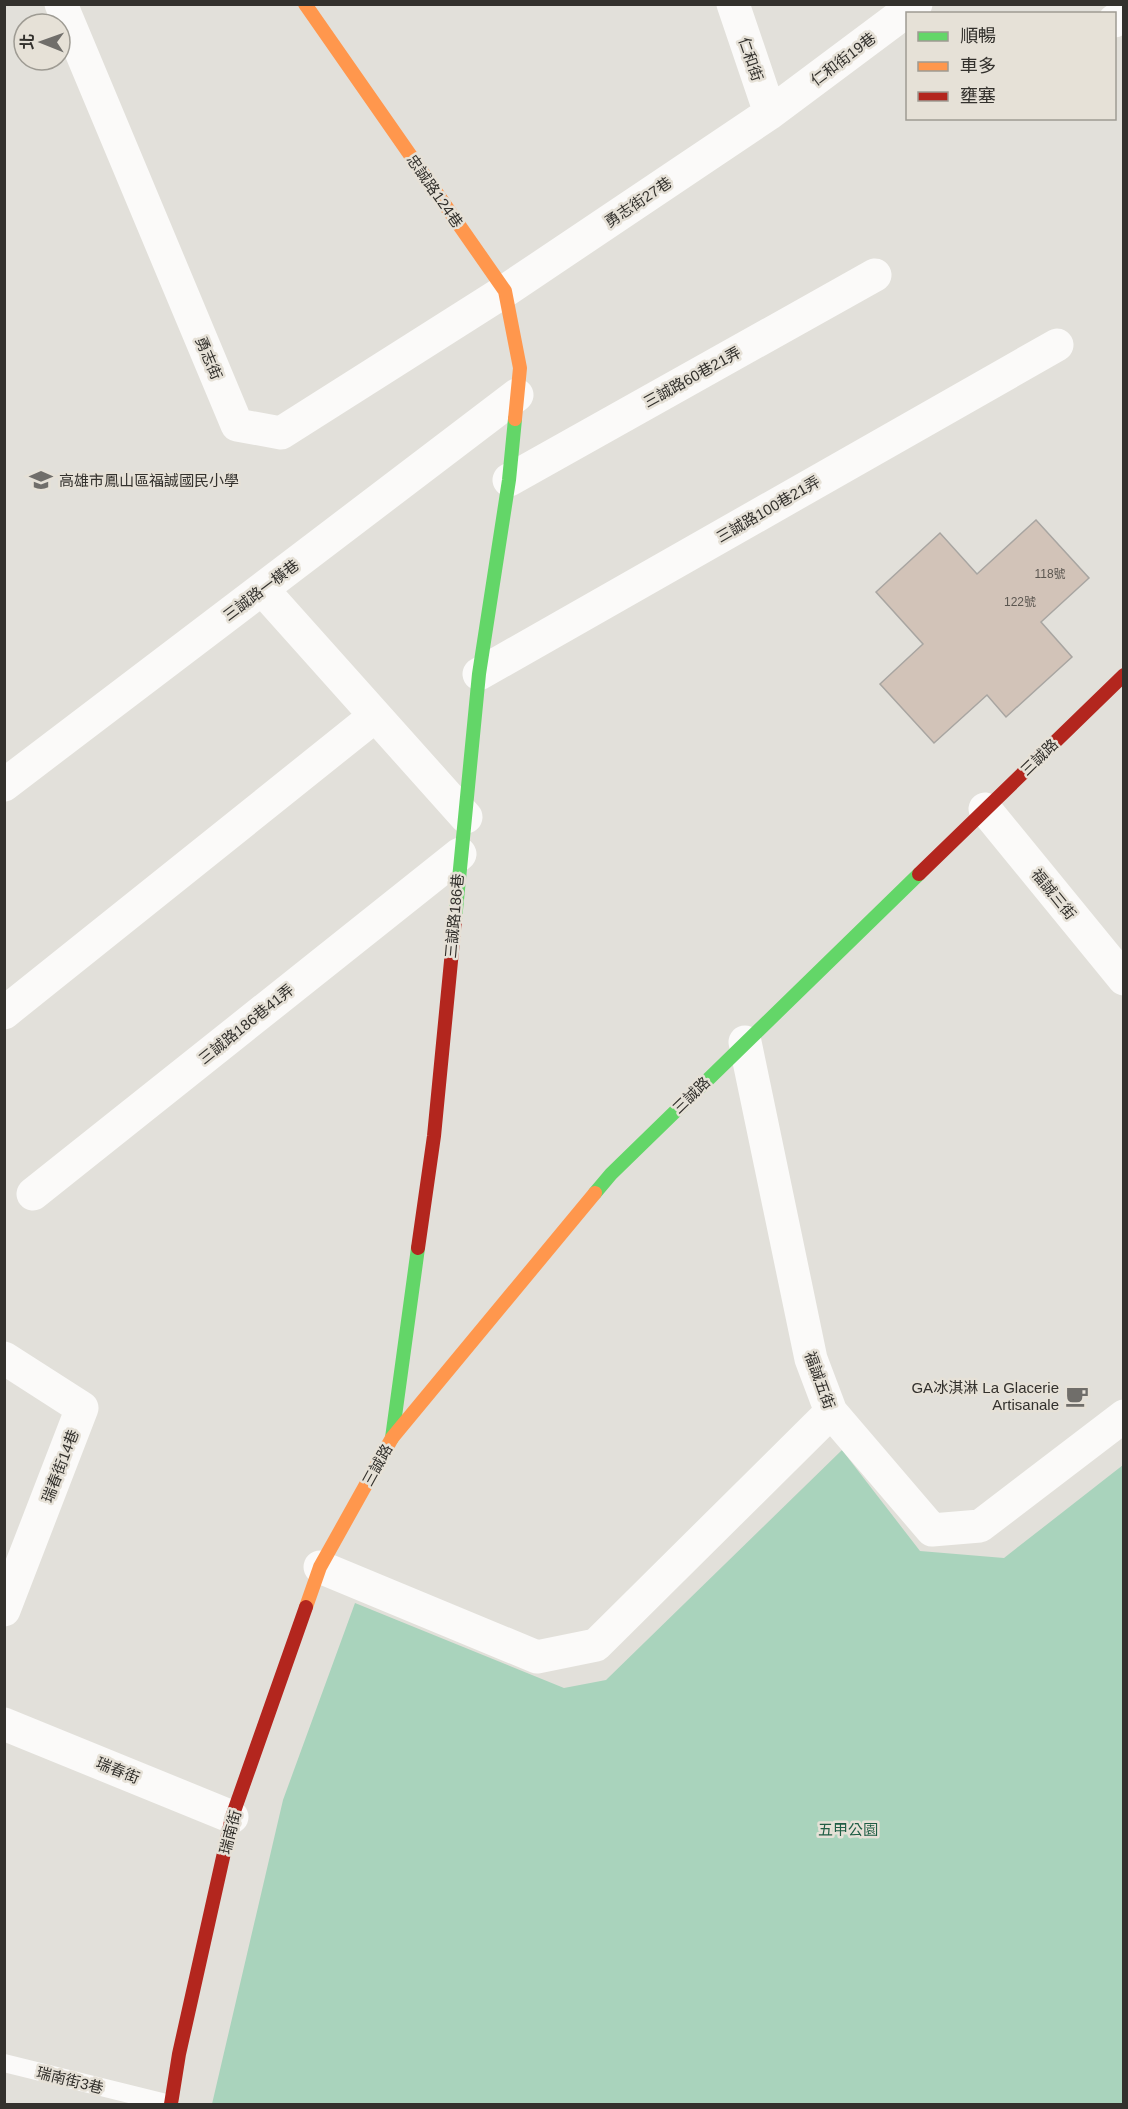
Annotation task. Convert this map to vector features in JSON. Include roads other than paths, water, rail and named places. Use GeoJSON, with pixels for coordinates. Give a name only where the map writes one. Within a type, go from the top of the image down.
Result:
{"type":"FeatureCollection","features":[{"type":"Feature","properties":{"kind":"street","name":"勇志街"},"geometry":{"type":"LineString","coordinates":[[61,4],[237,424],[281,434],[505,291]]}},
{"type":"Feature","properties":{"kind":"street","name":"忠誠路124巷"},"geometry":{"type":"LineString","coordinates":[[305,4],[505,291],[520,368],[517,395]]}},
{"type":"Feature","properties":{"kind":"street","name":"仁和街"},"geometry":{"type":"LineString","coordinates":[[733,4],[770,112]]}},
{"type":"Feature","properties":{"kind":"street","name":"仁和街19巷"},"geometry":{"type":"LineString","coordinates":[[770,112],[916,4]]}},
{"type":"Feature","properties":{"kind":"street","name":"勇志街27巷"},"geometry":{"type":"LineString","coordinates":[[505,291],[770,112]]}},
{"type":"Feature","properties":{"kind":"street","name":"三誠路60巷21弄"},"geometry":{"type":"LineString","coordinates":[[509,480],[875,275]]}},
{"type":"Feature","properties":{"kind":"street","name":"三誠路100巷21弄"},"geometry":{"type":"LineString","coordinates":[[479,674],[1057,345]]}},
{"type":"Feature","properties":{"kind":"street","name":"三誠路186巷"},"geometry":{"type":"LineString","coordinates":[[392,1438],[434,1136],[479,674],[509,480],[517,395]]}},
{"type":"Feature","properties":{"kind":"street","name":"三誠路一橫巷"},"geometry":{"type":"LineString","coordinates":[[4,785],[517,395]]}},
{"type":"Feature","properties":{"kind":"street"},"geometry":{"type":"LineString","coordinates":[[263,590],[466,817]]}},
{"type":"Feature","properties":{"kind":"street","name":"三誠路"},"geometry":{"type":"LineString","coordinates":[[320,1567],[392,1438],[611,1174],[1124,675]]}},
{"type":"Feature","properties":{"kind":"street"},"geometry":{"type":"LineString","coordinates":[[4,1013],[375,716]]}},
{"type":"Feature","properties":{"kind":"street","name":"福誠三街"},"geometry":{"type":"LineString","coordinates":[[985,809],[1124,979]]}},
{"type":"Feature","properties":{"kind":"street","name":"三誠路186巷41弄"},"geometry":{"type":"LineString","coordinates":[[33,1194],[460,854]]}},
{"type":"Feature","properties":{"kind":"street","name":"福誠五街"},"geometry":{"type":"LineString","coordinates":[[745,1042],[811,1359],[831,1412],[932,1530],[980,1526],[1124,1416]]}},
{"type":"Feature","properties":{"kind":"street","name":"瑞春街14巷"},"geometry":{"type":"LineString","coordinates":[[4,1358],[82,1408],[4,1610]]}},
{"type":"Feature","properties":{"kind":"street"},"geometry":{"type":"LineString","coordinates":[[320,1567],[537,1657],[596,1645],[831,1412]]}},
{"type":"Feature","properties":{"kind":"street","name":"瑞南街"},"geometry":{"type":"LineString","coordinates":[[171,2104],[179,2054],[232,1816],[320,1567]]}},
{"type":"Feature","properties":{"kind":"street","name":"瑞春街"},"geometry":{"type":"LineString","coordinates":[[4,1724],[232,1816]]}},
{"type":"Feature","properties":{"kind":"lane","name":"瑞南街3巷"},"geometry":{"type":"LineString","coordinates":[[4,2063],[171,2104]]}},
{"type":"Feature","properties":{"kind":"place","name":"高雄市鳳山區福誠國民小學"},"geometry":{"type":"Point","coordinates":[41,480]}},
{"type":"Feature","properties":{"kind":"place","name":"GA冰淇淋 La Glacerie Artisanale"},"geometry":{"type":"Point","coordinates":[1077,1396]}},
{"type":"Feature","properties":{"kind":"park label","name":"五甲公園"},"geometry":{"type":"Point","coordinates":[848,1829]}}]}
